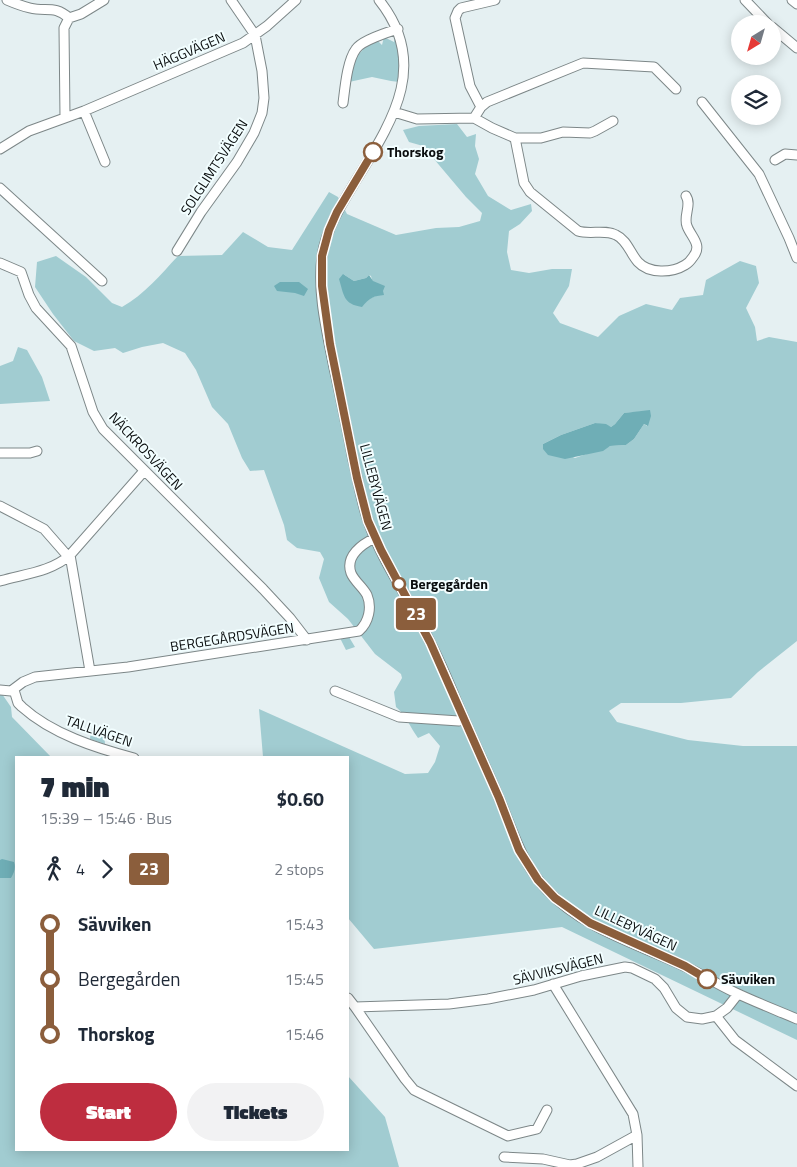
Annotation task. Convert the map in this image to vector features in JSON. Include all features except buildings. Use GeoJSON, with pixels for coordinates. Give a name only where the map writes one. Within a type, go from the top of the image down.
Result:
{"type":"FeatureCollection","features":[{"type":"Feature","properties":{"kind":"street"},"geometry":{"type":"LineString","coordinates":[[7,0],[32,9],[54,9],[62,12],[69,18]]}},
{"type":"Feature","properties":{"kind":"street"},"geometry":{"type":"LineString","coordinates":[[65,117],[64,28],[69,18],[81,14],[104,0]]}},
{"type":"Feature","properties":{"kind":"street"},"geometry":{"type":"LineString","coordinates":[[231,0],[255,35]]}},
{"type":"Feature","properties":{"kind":"street","name":"HÄGGVÄGEN"},"geometry":{"type":"LineString","coordinates":[[0,149],[30,132],[84,111],[242,43],[255,35],[296,0]]}},
{"type":"Feature","properties":{"kind":"street","name":"LILLEBYVÄGEN"},"geometry":{"type":"LineString","coordinates":[[380,0],[398,29],[404,53],[401,89],[394,112],[373,152],[337,212],[329,230],[322,256],[322,286],[326,327],[357,478],[368,521],[375,538],[430,642],[499,798],[519,850],[530,870],[546,890],[590,923],[685,966],[738,994],[797,1019]]}},
{"type":"Feature","properties":{"kind":"street"},"geometry":{"type":"LineString","coordinates":[[480,107],[470,86],[455,18],[458,11],[462,8],[495,0]]}},
{"type":"Feature","properties":{"kind":"street"},"geometry":{"type":"LineString","coordinates":[[745,0],[759,15]]}},
{"type":"Feature","properties":{"kind":"street"},"geometry":{"type":"LineString","coordinates":[[792,0],[797,4]]}},
{"type":"Feature","properties":{"kind":"street"},"geometry":{"type":"LineString","coordinates":[[343,103],[349,70],[356,48],[398,29]]}},
{"type":"Feature","properties":{"kind":"street","name":"SOLGLIMTSVÄGEN"},"geometry":{"type":"LineString","coordinates":[[177,251],[201,212],[235,164],[259,123],[264,98],[262,71],[255,35]]}},
{"type":"Feature","properties":{"kind":"street"},"geometry":{"type":"LineString","coordinates":[[781,35],[797,48]]}},
{"type":"Feature","properties":{"kind":"street"},"geometry":{"type":"LineString","coordinates":[[474,118],[480,107],[487,102],[583,63],[599,62],[654,67],[676,89]]}},
{"type":"Feature","properties":{"kind":"street"},"geometry":{"type":"LineString","coordinates":[[702,102],[758,174],[797,258]]}},
{"type":"Feature","properties":{"kind":"street"},"geometry":{"type":"LineString","coordinates":[[84,111],[105,162]]}},
{"type":"Feature","properties":{"kind":"street"},"geometry":{"type":"LineString","coordinates":[[394,112],[417,118],[474,118],[515,138],[541,138],[563,132],[595,132],[613,121]]}},
{"type":"Feature","properties":{"kind":"street"},"geometry":{"type":"LineString","coordinates":[[515,138],[524,183],[537,199],[578,231],[618,235],[638,262],[654,270],[662,271],[684,266],[696,254],[697,243],[686,223],[689,201],[686,196]]}},
{"type":"Feature","properties":{"kind":"street"},"geometry":{"type":"LineString","coordinates":[[775,160],[785,154],[797,155]]}},
{"type":"Feature","properties":{"kind":"street"},"geometry":{"type":"LineString","coordinates":[[0,188],[102,281]]}},
{"type":"Feature","properties":{"kind":"street","name":"NÄCKROSVÄGEN"},"geometry":{"type":"LineString","coordinates":[[0,262],[19,270],[36,308],[72,346],[98,422],[103,429],[264,589],[307,640]]}},
{"type":"Feature","properties":{"kind":"street"},"geometry":{"type":"LineString","coordinates":[[0,453],[30,453],[37,451]]}},
{"type":"Feature","properties":{"kind":"street"},"geometry":{"type":"LineString","coordinates":[[0,581],[46,569],[61,563],[144,470]]}},
{"type":"Feature","properties":{"kind":"street"},"geometry":{"type":"LineString","coordinates":[[0,506],[44,529],[65,553],[70,555]]}},
{"type":"Feature","properties":{"kind":"street","name":"BERGEGÅRDSVÄGEN"},"geometry":{"type":"LineString","coordinates":[[14,690],[22,682],[35,677],[121,668],[359,631],[363,628],[369,613],[369,605],[367,596],[351,574],[350,565],[355,552],[375,538]]}},
{"type":"Feature","properties":{"kind":"street"},"geometry":{"type":"LineString","coordinates":[[70,555],[90,671]]}},
{"type":"Feature","properties":{"kind":"street"},"geometry":{"type":"LineString","coordinates":[[0,690],[11,692],[14,690]]}},
{"type":"Feature","properties":{"kind":"street","name":"TALLVÄGEN"},"geometry":{"type":"LineString","coordinates":[[14,690],[18,703],[22,708],[59,732],[128,756]]}},
{"type":"Feature","properties":{"kind":"street"},"geometry":{"type":"LineString","coordinates":[[335,691],[399,717],[464,720]]}},
{"type":"Feature","properties":{"kind":"street","name":"SÄVVIKSVÄGEN"},"geometry":{"type":"LineString","coordinates":[[355,1006],[449,1004],[488,999],[624,967],[632,968],[655,979],[664,988],[676,1008],[687,1018],[702,1019],[716,1016]]}},
{"type":"Feature","properties":{"kind":"street"},"geometry":{"type":"LineString","coordinates":[[553,984],[587,1043],[628,1106],[636,1123],[638,1167]]}},
{"type":"Feature","properties":{"kind":"street"},"geometry":{"type":"LineString","coordinates":[[738,994],[727,1008],[716,1016],[735,1040],[797,1086]]}},
{"type":"Feature","properties":{"kind":"street"},"geometry":{"type":"LineString","coordinates":[[349,999],[414,1090],[508,1136],[536,1129],[546,1110]]}},
{"type":"Feature","properties":{"kind":"street"},"geometry":{"type":"LineString","coordinates":[[504,1157],[543,1159],[570,1165],[577,1164],[597,1157],[637,1135]]}},
{"type":"Feature","properties":{"kind":"shaded area"},"geometry":{"type":"Polygon","coordinates":[[[395,36],[400,58],[399,82],[372,77],[349,82],[354,57],[362,51],[364,46],[377,40],[382,45],[384,37],[394,42],[395,36]]]}},
{"type":"Feature","properties":{"kind":"shaded area"},"geometry":{"type":"Polygon","coordinates":[[[457,124],[467,137],[476,134],[475,146],[479,159],[475,174],[488,196],[511,210],[531,204],[532,211],[520,224],[509,231],[507,252],[511,270],[529,273],[552,269],[572,269],[569,286],[553,313],[560,323],[598,337],[619,316],[646,304],[672,310],[680,298],[703,295],[706,280],[740,261],[756,266],[759,283],[746,308],[755,327],[757,341],[769,337],[797,342],[797,641],[758,672],[731,698],[681,703],[621,703],[609,711],[617,722],[688,740],[743,746],[797,746],[797,1040],[562,927],[374,949],[349,919],[349,756],[263,756],[259,709],[405,774],[428,773],[435,762],[440,746],[429,733],[418,738],[405,717],[396,707],[394,692],[402,678],[401,674],[375,654],[348,619],[329,602],[319,578],[324,559],[320,552],[297,548],[287,540],[284,525],[264,470],[250,471],[242,458],[228,424],[212,407],[196,370],[185,353],[163,343],[123,353],[115,348],[94,351],[74,341],[35,287],[37,262],[56,256],[86,277],[112,303],[122,307],[145,290],[178,256],[222,255],[243,232],[268,247],[292,250],[329,192],[338,197],[347,214],[396,235],[436,228],[459,227],[480,221],[482,213],[423,146],[409,142],[403,130],[419,126],[457,124]],[[343,274],[368,299],[376,296],[371,276],[369,275],[366,278],[354,281],[343,274]],[[650,411],[624,413],[611,427],[595,423],[561,435],[543,444],[575,458],[610,446],[626,445],[634,439],[644,424],[647,426],[650,411]]]}},
{"type":"Feature","properties":{"kind":"shaded area"},"geometry":{"type":"Polygon","coordinates":[[[343,274],[354,281],[366,278],[369,275],[373,281],[385,286],[384,295],[372,298],[362,307],[351,304],[343,294],[339,279],[343,274]]]}},
{"type":"Feature","properties":{"kind":"shaded area"},"geometry":{"type":"Polygon","coordinates":[[[280,282],[299,282],[308,289],[304,296],[277,291],[274,286],[280,282]]]}},
{"type":"Feature","properties":{"kind":"shaded area"},"geometry":{"type":"Polygon","coordinates":[[[18,347],[27,350],[42,377],[50,401],[0,404],[0,366],[13,361],[18,347]]]}},
{"type":"Feature","properties":{"kind":"shaded area"},"geometry":{"type":"Polygon","coordinates":[[[650,410],[651,416],[648,426],[644,424],[634,439],[626,445],[610,446],[603,451],[565,459],[548,455],[543,449],[543,444],[561,435],[595,423],[606,424],[611,427],[624,413],[650,410]]]}},
{"type":"Feature","properties":{"kind":"shaded area"},"geometry":{"type":"Polygon","coordinates":[[[349,637],[355,647],[346,650],[340,638],[349,637]]]}},
{"type":"Feature","properties":{"kind":"shaded area"},"geometry":{"type":"Polygon","coordinates":[[[0,693],[11,707],[12,717],[50,756],[15,756],[15,1151],[349,1151],[349,1077],[385,1117],[399,1167],[0,1167],[0,693]]]}},
{"type":"Feature","properties":{"kind":"shaded area"},"geometry":{"type":"Polygon","coordinates":[[[91,730],[104,733],[105,744],[90,739],[91,730]]]}},
{"type":"Feature","properties":{"kind":"shaded area"},"geometry":{"type":"Polygon","coordinates":[[[0,860],[14,862],[15,866],[11,878],[0,878],[0,860]]]}},
{"type":"Feature","properties":{"kind":"bus line","name":"23"},"geometry":{"type":"LineString","coordinates":[[373,152],[337,212],[329,230],[322,256],[322,286],[326,327],[357,478],[368,521],[381,550],[430,642],[499,798],[519,850],[530,870],[555,898],[590,923],[685,966],[707,979]]}},
{"type":"Feature","properties":{"kind":"place","name":"Thorskog"},"geometry":{"type":"Point","coordinates":[373,152]}},
{"type":"Feature","properties":{"kind":"place","name":"Bergegården"},"geometry":{"type":"Point","coordinates":[399,584]}},
{"type":"Feature","properties":{"kind":"place","name":"Sävviken"},"geometry":{"type":"Point","coordinates":[707,979]}}]}
